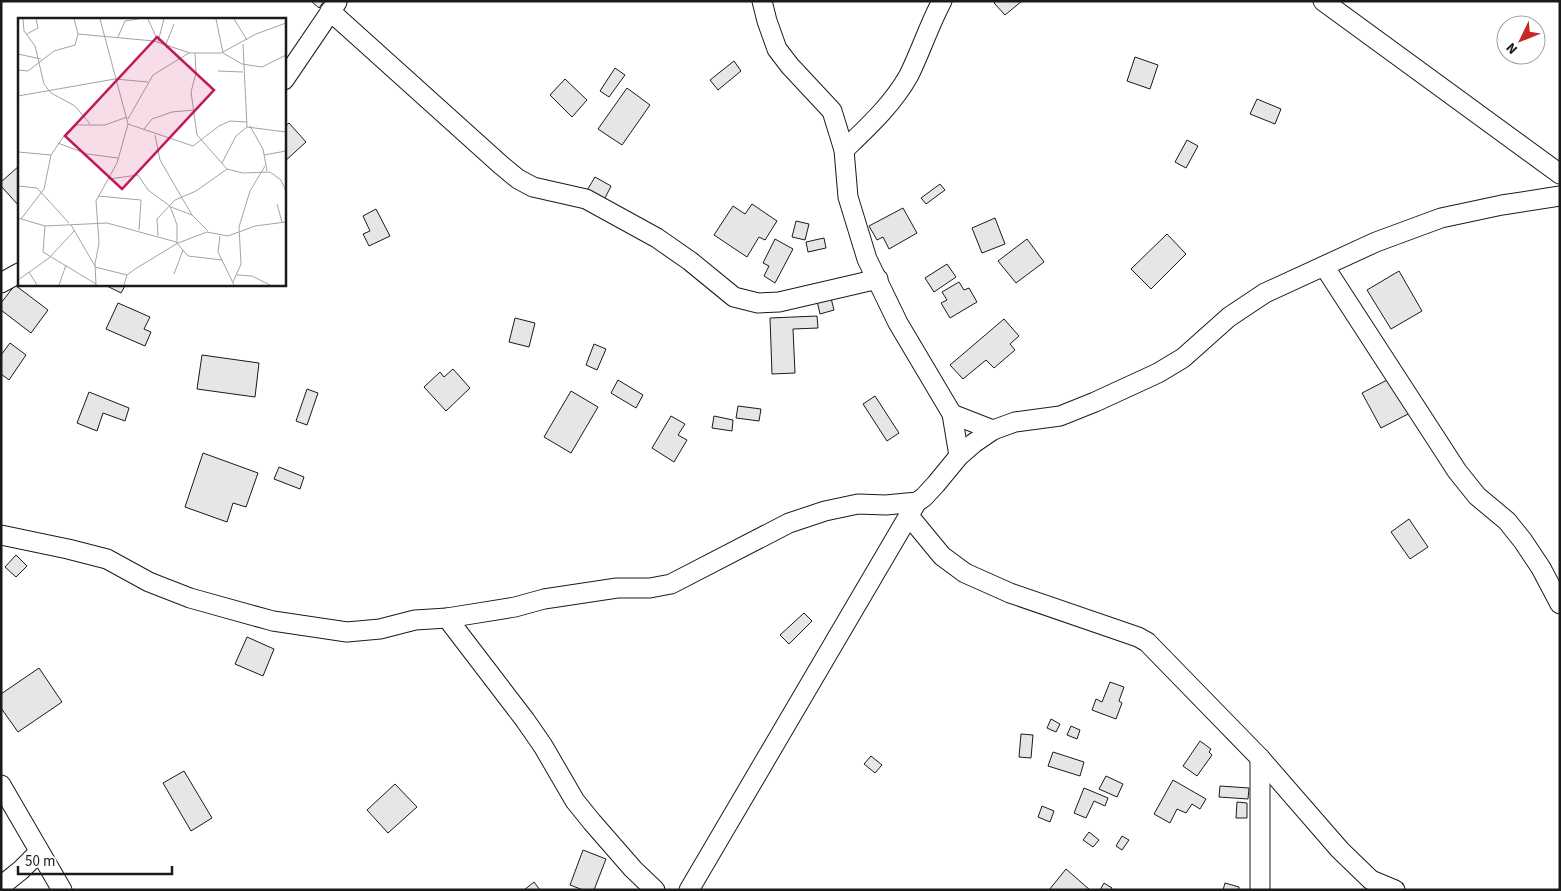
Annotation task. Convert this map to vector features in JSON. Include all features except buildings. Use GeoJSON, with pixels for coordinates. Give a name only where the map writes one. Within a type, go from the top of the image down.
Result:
{"type":"FeatureCollection","features":[{"type":"Feature","properties":{"kind":"street"},"geometry":{"type":"LineString","coordinates":[[762,1],[777,49],[790,66],[832,111],[844,150],[848,196],[867,259],[898,323],[952,414],[959,456]]}},
{"type":"Feature","properties":{"kind":"street"},"geometry":{"type":"LineString","coordinates":[[844,150],[875,121],[909,75],[934,14],[942,1]]}},
{"type":"Feature","properties":{"kind":"street"},"geometry":{"type":"LineString","coordinates":[[1323,1],[1560,174]]}},
{"type":"Feature","properties":{"kind":"street"},"geometry":{"type":"LineString","coordinates":[[285,79],[334,6],[501,166],[518,179],[533,187],[562,192],[594,203],[657,238],[690,261],[734,297],[758,303],[779,302],[878,279]]}},
{"type":"Feature","properties":{"kind":"street"},"geometry":{"type":"LineString","coordinates":[[689,890],[913,509],[959,456],[974,443],[993,430],[1015,422],[1060,416],[1158,374],[1183,358],[1230,318],[1265,293],[1376,242],[1442,218],[1502,205],[1560,196]]}},
{"type":"Feature","properties":{"kind":"street"},"geometry":{"type":"LineString","coordinates":[[1324,266],[1457,470],[1478,496],[1507,521],[1541,568],[1560,604]]}},
{"type":"Feature","properties":{"kind":"street"},"geometry":{"type":"LineString","coordinates":[[1,283],[18,273]]}},
{"type":"Feature","properties":{"kind":"street"},"geometry":{"type":"LineString","coordinates":[[952,414],[993,430]]}},
{"type":"Feature","properties":{"kind":"street"},"geometry":{"type":"LineString","coordinates":[[1,534],[107,559],[149,582],[190,598],[273,621],[347,632],[380,629],[415,620],[447,618],[515,607],[544,599],[617,588],[650,588],[672,584],[789,523],[825,511],[858,504],[893,504],[913,509],[942,556],[965,573],[1010,593],[1138,637],[1147,642],[1260,758],[1340,850],[1371,880],[1395,890]]}},
{"type":"Feature","properties":{"kind":"street"},"geometry":{"type":"LineString","coordinates":[[447,618],[526,720],[575,801],[616,850],[655,890]]}},
{"type":"Feature","properties":{"kind":"street"},"geometry":{"type":"LineString","coordinates":[[1260,758],[1260,890]]}},
{"type":"Feature","properties":{"kind":"street"},"geometry":{"type":"LineString","coordinates":[[1,785],[62,890]]}},
{"type":"Feature","properties":{"kind":"street"},"geometry":{"type":"LineString","coordinates":[[1,886],[39,852]]}},
{"type":"Feature","properties":{"kind":"street"},"geometry":{"type":"LineString","coordinates":[[18,890],[21,870]]}}]}
